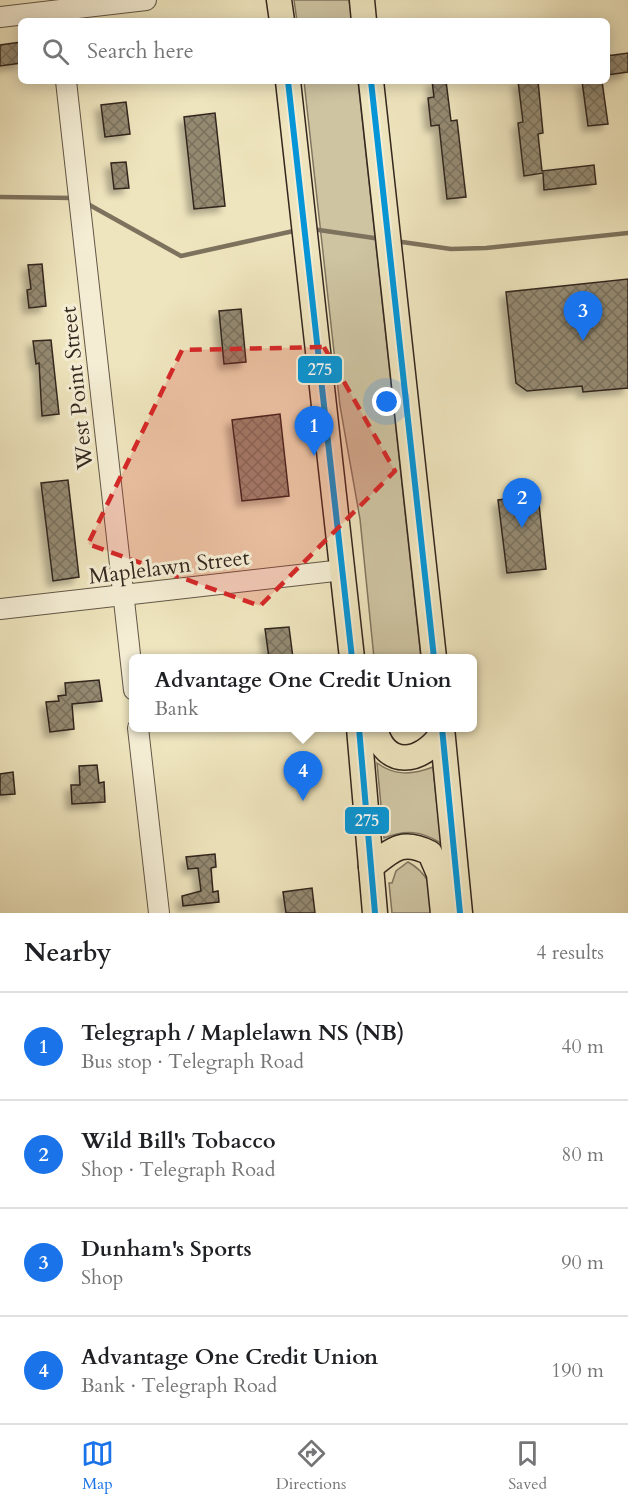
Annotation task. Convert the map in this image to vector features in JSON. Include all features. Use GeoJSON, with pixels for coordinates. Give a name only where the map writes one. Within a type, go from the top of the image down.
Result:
{"type":"FeatureCollection","features":[{"type":"Feature","properties":{"kind":"main road"},"geometry":{"type":"LineString","coordinates":[[279,0],[282,18]]}},
{"type":"Feature","properties":{"kind":"main road"},"geometry":{"type":"LineString","coordinates":[[362,0],[364,18]]}},
{"type":"Feature","properties":{"kind":"main road"},"geometry":{"type":"LineString","coordinates":[[288,84],[352,654]]}},
{"type":"Feature","properties":{"kind":"main road"},"geometry":{"type":"LineString","coordinates":[[371,84],[434,654]]}},
{"type":"Feature","properties":{"kind":"main road"},"geometry":{"type":"LineString","coordinates":[[331,466],[350,506],[357,545],[368,654]]}},
{"type":"Feature","properties":{"kind":"main road"},"geometry":{"type":"LineString","coordinates":[[359,732],[375,913]]}},
{"type":"Feature","properties":{"kind":"main road"},"geometry":{"type":"LineString","coordinates":[[376,732],[378,741],[386,751],[405,758],[421,754],[440,732]]}},
{"type":"Feature","properties":{"kind":"main road"},"geometry":{"type":"LineString","coordinates":[[442,732],[460,913]]}},
{"type":"Feature","properties":{"kind":"main road"},"geometry":{"type":"LineString","coordinates":[[371,867],[397,848],[406,845],[430,853],[439,874],[443,913]]}},
{"type":"Feature","properties":{"kind":"street"},"geometry":{"type":"LineString","coordinates":[[0,17],[59,16],[146,0]]}},
{"type":"Feature","properties":{"kind":"street","name":"West Point Street"},"geometry":{"type":"LineString","coordinates":[[66,84],[130,654]]}},
{"type":"Feature","properties":{"kind":"street","name":"Maplelawn Street"},"geometry":{"type":"LineString","coordinates":[[0,609],[343,570]]}},
{"type":"Feature","properties":{"kind":"street"},"geometry":{"type":"LineString","coordinates":[[138,732],[159,913]]}},
{"type":"Feature","properties":{"kind":"highlighted area"},"geometry":{"type":"Polygon","coordinates":[[[324,347],[395,471],[260,606],[88,544],[182,350],[324,347]]]}},
{"type":"Feature","properties":{"kind":"shaded area"},"geometry":{"type":"Polygon","coordinates":[[[294,0],[349,0],[352,18],[297,18],[294,0]]]}},
{"type":"Feature","properties":{"kind":"shaded area"},"geometry":{"type":"Polygon","coordinates":[[[304,84],[358,84],[421,654],[374,654],[360,519],[340,406],[304,84]]]}},
{"type":"Feature","properties":{"kind":"shaded area"},"geometry":{"type":"Polygon","coordinates":[[[377,763],[390,770],[404,773],[418,772],[433,767],[441,843],[427,836],[406,832],[384,838],[377,763]]]}},
{"type":"Feature","properties":{"kind":"shaded area"},"geometry":{"type":"Polygon","coordinates":[[[408,862],[426,877],[440,913],[392,913],[389,883],[392,883],[396,871],[408,862]]]}},
{"type":"Feature","properties":{"kind":"building"},"geometry":{"type":"Polygon","coordinates":[[[18,42],[18,63],[0,66],[0,45],[18,42]]]}},
{"type":"Feature","properties":{"kind":"building"},"geometry":{"type":"Polygon","coordinates":[[[628,53],[628,72],[610,75],[610,56],[628,53]]]}},
{"type":"Feature","properties":{"kind":"building"},"geometry":{"type":"Polygon","coordinates":[[[432,84],[446,84],[451,121],[457,120],[466,197],[447,199],[439,125],[431,126],[428,98],[434,97],[432,84]]]}},
{"type":"Feature","properties":{"kind":"building"},"geometry":{"type":"Polygon","coordinates":[[[518,84],[538,84],[543,133],[538,134],[542,171],[594,165],[596,184],[544,190],[543,173],[524,176],[518,123],[523,122],[518,84]]]}},
{"type":"Feature","properties":{"kind":"building"},"geometry":{"type":"Polygon","coordinates":[[[582,84],[602,84],[608,124],[588,126],[582,84]]]}},
{"type":"Feature","properties":{"kind":"building"},"geometry":{"type":"Polygon","coordinates":[[[126,102],[130,134],[105,137],[101,105],[126,102]]]}},
{"type":"Feature","properties":{"kind":"building"},"geometry":{"type":"Polygon","coordinates":[[[215,113],[225,206],[194,209],[184,117],[215,113]]]}},
{"type":"Feature","properties":{"kind":"building"},"geometry":{"type":"Polygon","coordinates":[[[126,162],[129,188],[114,189],[111,163],[126,162]]]}},
{"type":"Feature","properties":{"kind":"building"},"geometry":{"type":"Polygon","coordinates":[[[42,264],[46,306],[29,308],[27,290],[31,289],[28,265],[42,264]]]}},
{"type":"Feature","properties":{"kind":"building"},"geometry":{"type":"Polygon","coordinates":[[[628,279],[628,388],[583,392],[582,386],[527,391],[516,383],[506,292],[628,279]]]}},
{"type":"Feature","properties":{"kind":"building"},"geometry":{"type":"Polygon","coordinates":[[[241,309],[246,362],[224,364],[219,311],[241,309]]]}},
{"type":"Feature","properties":{"kind":"building"},"geometry":{"type":"Polygon","coordinates":[[[51,340],[59,414],[42,416],[39,363],[36,364],[33,341],[51,340]]]}},
{"type":"Feature","properties":{"kind":"building"},"geometry":{"type":"Polygon","coordinates":[[[280,414],[289,496],[242,501],[232,420],[280,414]]]}},
{"type":"Feature","properties":{"kind":"building"},"geometry":{"type":"Polygon","coordinates":[[[68,480],[79,577],[53,581],[41,483],[68,480]]]}},
{"type":"Feature","properties":{"kind":"building"},"geometry":{"type":"Polygon","coordinates":[[[538,495],[546,569],[507,573],[498,500],[538,495]]]}},
{"type":"Feature","properties":{"kind":"building"},"geometry":{"type":"Polygon","coordinates":[[[289,627],[292,654],[268,654],[265,629],[289,627]]]}},
{"type":"Feature","properties":{"kind":"building"},"geometry":{"type":"Polygon","coordinates":[[[99,680],[102,701],[72,704],[74,729],[50,732],[46,702],[59,701],[58,696],[66,695],[65,683],[99,680]]]}},
{"type":"Feature","properties":{"kind":"building"},"geometry":{"type":"Polygon","coordinates":[[[97,765],[99,783],[104,782],[105,802],[72,804],[71,785],[80,785],[79,766],[97,765]]]}},
{"type":"Feature","properties":{"kind":"building"},"geometry":{"type":"Polygon","coordinates":[[[13,772],[15,794],[0,795],[0,774],[13,772]]]}},
{"type":"Feature","properties":{"kind":"building"},"geometry":{"type":"Polygon","coordinates":[[[215,854],[216,867],[211,868],[213,892],[218,891],[219,902],[183,906],[182,896],[201,891],[198,868],[188,869],[186,857],[215,854]]]}},
{"type":"Feature","properties":{"kind":"building"},"geometry":{"type":"Polygon","coordinates":[[[312,888],[315,913],[286,913],[283,892],[312,888]]]}},
{"type":"Feature","properties":{"kind":"waterway"},"geometry":{"type":"LineString","coordinates":[[0,197],[73,198]]}},
{"type":"Feature","properties":{"kind":"waterway"},"geometry":{"type":"LineString","coordinates":[[86,203],[181,256],[298,230]]}},
{"type":"Feature","properties":{"kind":"waterway"},"geometry":{"type":"LineString","coordinates":[[312,229],[381,239]]}},
{"type":"Feature","properties":{"kind":"waterway"},"geometry":{"type":"LineString","coordinates":[[395,241],[451,249],[486,248],[628,233]]}},
{"type":"Feature","properties":{"kind":"transit line","name":"275"},"geometry":{"type":"LineString","coordinates":[[288,84],[352,654]]}},
{"type":"Feature","properties":{"kind":"transit line","name":"275"},"geometry":{"type":"LineString","coordinates":[[371,84],[434,654]]}},
{"type":"Feature","properties":{"kind":"transit line","name":"275"},"geometry":{"type":"LineString","coordinates":[[359,732],[375,913]]}},
{"type":"Feature","properties":{"kind":"transit line","name":"275"},"geometry":{"type":"LineString","coordinates":[[442,732],[460,913]]}},
{"type":"Feature","properties":{"kind":"place","name":"Dunham's Sports"},"geometry":{"type":"Point","coordinates":[583,341]}},
{"type":"Feature","properties":{"kind":"place","name":"Telegraph / Maplelawn NS (NB)"},"geometry":{"type":"Point","coordinates":[314,456]}},
{"type":"Feature","properties":{"kind":"place","name":"Wild Bill's Tobacco"},"geometry":{"type":"Point","coordinates":[522,528]}},
{"type":"Feature","properties":{"kind":"place","name":"Advantage One Credit Union"},"geometry":{"type":"Point","coordinates":[303,801]}}]}
